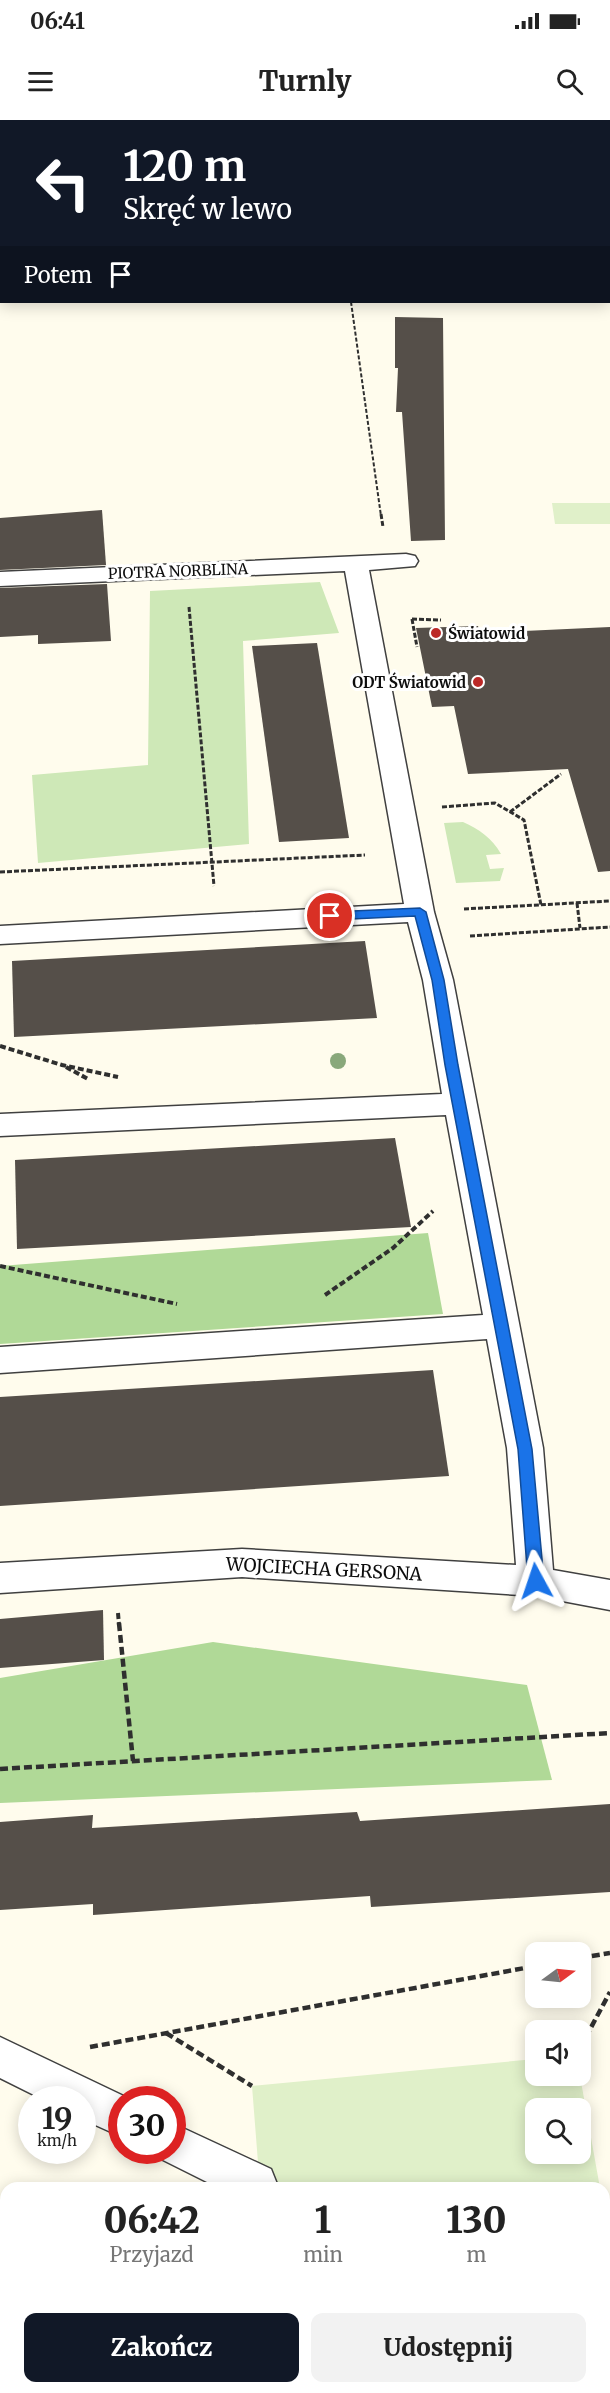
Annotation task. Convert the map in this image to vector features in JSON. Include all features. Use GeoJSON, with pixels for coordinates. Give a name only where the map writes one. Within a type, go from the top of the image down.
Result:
{"type":"FeatureCollection","features":[{"type":"Feature","properties":{"kind":"street","name":"PIOTRA NORBLINA"},"geometry":{"type":"LineString","coordinates":[[0,579],[397,562]]}},
{"type":"Feature","properties":{"kind":"street"},"geometry":{"type":"LineString","coordinates":[[356,564],[420,912],[438,980],[459,1104],[525,1449],[536,1581]]}},
{"type":"Feature","properties":{"kind":"street"},"geometry":{"type":"LineString","coordinates":[[0,935],[420,912]]}},
{"type":"Feature","properties":{"kind":"street"},"geometry":{"type":"LineString","coordinates":[[0,1125],[459,1104]]}},
{"type":"Feature","properties":{"kind":"street"},"geometry":{"type":"LineString","coordinates":[[0,1360],[502,1326]]}},
{"type":"Feature","properties":{"kind":"street","name":"WOJCIECHA GERSONA"},"geometry":{"type":"LineString","coordinates":[[0,1578],[242,1563],[536,1581],[610,1595]]}},
{"type":"Feature","properties":{"kind":"street"},"geometry":{"type":"LineString","coordinates":[[7,2060],[108,2110]]}},
{"type":"Feature","properties":{"kind":"street"},"geometry":{"type":"LineString","coordinates":[[186,2150],[251,2182]]}},
{"type":"Feature","properties":{"kind":"path"},"geometry":{"type":"LineString","coordinates":[[351,303],[397,562]]}},
{"type":"Feature","properties":{"kind":"path"},"geometry":{"type":"LineString","coordinates":[[186,570],[215,895]]}},
{"type":"Feature","properties":{"kind":"path"},"geometry":{"type":"LineString","coordinates":[[404,619],[441,620]]}},
{"type":"Feature","properties":{"kind":"path"},"geometry":{"type":"LineString","coordinates":[[412,619],[417,648]]}},
{"type":"Feature","properties":{"kind":"path"},"geometry":{"type":"LineString","coordinates":[[510,812],[561,774]]}},
{"type":"Feature","properties":{"kind":"path"},"geometry":{"type":"LineString","coordinates":[[433,808],[495,803],[524,820],[541,905]]}},
{"type":"Feature","properties":{"kind":"path"},"geometry":{"type":"LineString","coordinates":[[0,872],[369,855]]}},
{"type":"Feature","properties":{"kind":"path"},"geometry":{"type":"LineString","coordinates":[[455,910],[610,901]]}},
{"type":"Feature","properties":{"kind":"path"},"geometry":{"type":"LineString","coordinates":[[577,903],[580,929]]}},
{"type":"Feature","properties":{"kind":"path"},"geometry":{"type":"LineString","coordinates":[[460,936],[610,927]]}},
{"type":"Feature","properties":{"kind":"path"},"geometry":{"type":"LineString","coordinates":[[0,1046],[62,1065]]}},
{"type":"Feature","properties":{"kind":"path"},"geometry":{"type":"LineString","coordinates":[[276,1341],[274,1331],[393,1248],[438,1207]]}},
{"type":"Feature","properties":{"kind":"path"},"geometry":{"type":"LineString","coordinates":[[0,1266],[189,1306]]}},
{"type":"Feature","properties":{"kind":"path"},"geometry":{"type":"LineString","coordinates":[[118,1611],[133,1761]]}},
{"type":"Feature","properties":{"kind":"path"},"geometry":{"type":"LineString","coordinates":[[0,1769],[610,1732]]}},
{"type":"Feature","properties":{"kind":"path"},"geometry":{"type":"LineString","coordinates":[[591,1956],[610,1953]]}},
{"type":"Feature","properties":{"kind":"path"},"geometry":{"type":"LineString","coordinates":[[7,2060],[525,1968]]}},
{"type":"Feature","properties":{"kind":"path"},"geometry":{"type":"LineString","coordinates":[[591,2027],[610,1992]]}},
{"type":"Feature","properties":{"kind":"path"},"geometry":{"type":"LineString","coordinates":[[165,2033],[252,2086]]}},
{"type":"Feature","properties":{"kind":"green space"},"geometry":{"type":"Polygon","coordinates":[[[552,503],[610,503],[610,524],[555,524],[552,503]]]}},
{"type":"Feature","properties":{"kind":"green space"},"geometry":{"type":"Polygon","coordinates":[[[320,582],[339,633],[243,641],[249,844],[38,863],[32,775],[148,765],[150,591],[320,582]]]}},
{"type":"Feature","properties":{"kind":"green space"},"geometry":{"type":"Polygon","coordinates":[[[463,822],[485,835],[501,854],[486,855],[490,869],[504,868],[500,881],[456,883],[444,823],[463,822]]]}},
{"type":"Feature","properties":{"kind":"green space"},"geometry":{"type":"Polygon","coordinates":[[[428,1233],[443,1314],[0,1344],[0,1266],[428,1233]]]}},
{"type":"Feature","properties":{"kind":"green space"},"geometry":{"type":"Polygon","coordinates":[[[213,1642],[527,1685],[552,1780],[0,1803],[0,1678],[213,1642]]]}},
{"type":"Feature","properties":{"kind":"green space"},"geometry":{"type":"Polygon","coordinates":[[[525,2060],[525,2086],[582,2086],[584,2098],[525,2098],[525,2164],[591,2164],[591,2138],[599,2182],[260,2182],[252,2086],[525,2060]]]}},
{"type":"Feature","properties":{"kind":"building"},"geometry":{"type":"Polygon","coordinates":[[[395,317],[443,318],[445,540],[411,541],[402,412],[396,412],[398,368],[395,368],[395,317]]]}},
{"type":"Feature","properties":{"kind":"building"},"geometry":{"type":"Polygon","coordinates":[[[102,510],[106,565],[0,570],[0,518],[102,510]]]}},
{"type":"Feature","properties":{"kind":"building"},"geometry":{"type":"Polygon","coordinates":[[[107,584],[111,641],[38,644],[38,635],[0,637],[0,588],[107,584]]]}},
{"type":"Feature","properties":{"kind":"building"},"geometry":{"type":"Polygon","coordinates":[[[478,626],[480,633],[610,627],[610,871],[598,872],[568,769],[468,774],[454,706],[432,707],[416,628],[478,626]]]}},
{"type":"Feature","properties":{"kind":"building"},"geometry":{"type":"Polygon","coordinates":[[[317,643],[349,838],[279,842],[252,646],[317,643]]]}},
{"type":"Feature","properties":{"kind":"building"},"geometry":{"type":"Polygon","coordinates":[[[365,941],[377,1018],[14,1037],[12,961],[365,941]]]}},
{"type":"Feature","properties":{"kind":"building"},"geometry":{"type":"Polygon","coordinates":[[[395,1138],[411,1227],[17,1249],[15,1160],[395,1138]]]}},
{"type":"Feature","properties":{"kind":"building"},"geometry":{"type":"Polygon","coordinates":[[[433,1370],[449,1476],[0,1506],[0,1397],[433,1370]]]}},
{"type":"Feature","properties":{"kind":"building"},"geometry":{"type":"Polygon","coordinates":[[[103,1610],[104,1660],[0,1668],[0,1619],[103,1610]]]}},
{"type":"Feature","properties":{"kind":"building"},"geometry":{"type":"Polygon","coordinates":[[[610,1804],[610,1892],[371,1907],[370,1896],[93,1915],[93,1904],[0,1910],[0,1822],[93,1815],[92,1828],[357,1812],[360,1821],[610,1804]]]}},
{"type":"Feature","properties":{"kind":"place","name":"Światowid"},"geometry":{"type":"Point","coordinates":[436,633]}},
{"type":"Feature","properties":{"kind":"place","name":"ODT Światowid"},"geometry":{"type":"Point","coordinates":[478,682]}},
{"type":"Feature","properties":{"kind":"route"},"geometry":{"type":"LineString","coordinates":[[330,916],[420,912],[438,980],[525,1449],[536,1581]]}}]}
